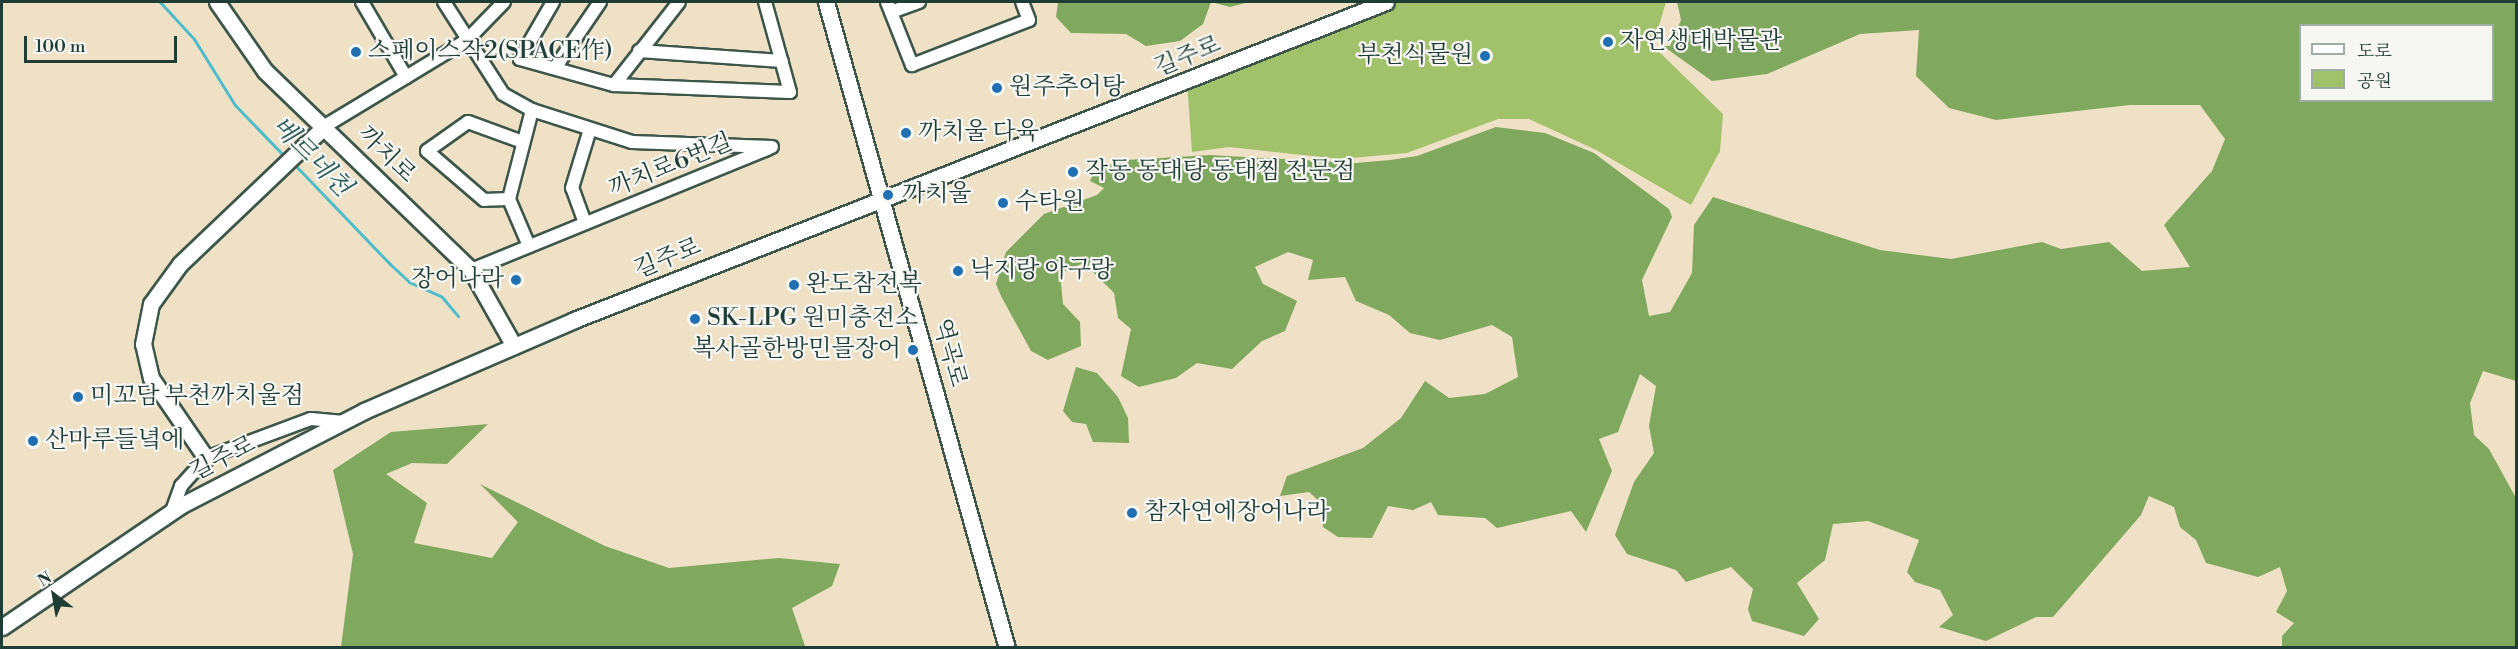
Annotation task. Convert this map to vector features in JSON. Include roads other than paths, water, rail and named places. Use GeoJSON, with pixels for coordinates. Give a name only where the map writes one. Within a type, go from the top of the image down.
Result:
{"type":"FeatureCollection","features":[{"type":"Feature","properties":{"kind":"street","name":"까치로"},"geometry":{"type":"LineString","coordinates":[[217,2],[265,71],[325,126],[471,270],[514,346]]}},
{"type":"Feature","properties":{"kind":"street"},"geometry":{"type":"LineString","coordinates":[[362,2],[406,77]]}},
{"type":"Feature","properties":{"kind":"street"},"geometry":{"type":"LineString","coordinates":[[444,2],[503,94],[532,110],[590,129]]}},
{"type":"Feature","properties":{"kind":"street"},"geometry":{"type":"LineString","coordinates":[[206,458],[151,378],[143,344],[151,304],[180,264],[325,126],[467,40],[504,2]]}},
{"type":"Feature","properties":{"kind":"street"},"geometry":{"type":"LineString","coordinates":[[554,2],[520,59],[614,85],[790,92],[765,2]]}},
{"type":"Feature","properties":{"kind":"street"},"geometry":{"type":"LineString","coordinates":[[555,69],[600,2]]}},
{"type":"Feature","properties":{"kind":"street"},"geometry":{"type":"LineString","coordinates":[[614,85],[679,2]]}},
{"type":"Feature","properties":{"kind":"street","name":"역곡로"},"geometry":{"type":"LineString","coordinates":[[826,2],[884,198],[1007,648]]}},
{"type":"Feature","properties":{"kind":"street"},"geometry":{"type":"LineString","coordinates":[[919,2],[889,7],[912,65],[1029,20],[1022,2]]}},
{"type":"Feature","properties":{"kind":"street","name":"길주로"},"geometry":{"type":"LineString","coordinates":[[2,627],[172,511],[344,422],[514,346],[884,198],[1386,2]]}},
{"type":"Feature","properties":{"kind":"street"},"geometry":{"type":"LineString","coordinates":[[639,51],[782,61]]}},
{"type":"Feature","properties":{"kind":"street"},"geometry":{"type":"LineString","coordinates":[[529,246],[509,199],[520,141],[532,110]]}},
{"type":"Feature","properties":{"kind":"street"},"geometry":{"type":"LineString","coordinates":[[509,199],[484,200],[427,151],[468,122],[520,141]]}},
{"type":"Feature","properties":{"kind":"street","name":"까치로6번길"},"geometry":{"type":"LineString","coordinates":[[471,270],[772,147],[632,142],[590,129],[572,188],[585,223]]}},
{"type":"Feature","properties":{"kind":"street"},"geometry":{"type":"LineString","coordinates":[[172,511],[181,486],[206,458],[310,419],[344,422]]}},
{"type":"Feature","properties":{"kind":"waterway","name":"베르네천"},"geometry":{"type":"LineString","coordinates":[[160,2],[194,39],[235,105],[286,158]]}},
{"type":"Feature","properties":{"kind":"waterway","name":"베르네천"},"geometry":{"type":"LineString","coordinates":[[294,164],[409,282],[442,297],[458,316]]}},
{"type":"Feature","properties":{"kind":"place","name":"자연생태박물관"},"geometry":{"type":"Point","coordinates":[1608,42]}},
{"type":"Feature","properties":{"kind":"place","name":"스페이스작2(SPACE作)"},"geometry":{"type":"Point","coordinates":[356,52]}},
{"type":"Feature","properties":{"kind":"place","name":"부천식물원"},"geometry":{"type":"Point","coordinates":[1485,56]}},
{"type":"Feature","properties":{"kind":"place","name":"원주추어탕"},"geometry":{"type":"Point","coordinates":[997,88]}},
{"type":"Feature","properties":{"kind":"place","name":"까치울 다육"},"geometry":{"type":"Point","coordinates":[906,133]}},
{"type":"Feature","properties":{"kind":"place","name":"작동 동태탕 동태찜 전문점"},"geometry":{"type":"Point","coordinates":[1073,172]}},
{"type":"Feature","properties":{"kind":"place","name":"까치울"},"geometry":{"type":"Point","coordinates":[888,195]}},
{"type":"Feature","properties":{"kind":"place","name":"수타원"},"geometry":{"type":"Point","coordinates":[1003,203]}},
{"type":"Feature","properties":{"kind":"place","name":"낙지랑 아구랑"},"geometry":{"type":"Point","coordinates":[958,271]}},
{"type":"Feature","properties":{"kind":"place","name":"장어나라"},"geometry":{"type":"Point","coordinates":[516,280]}},
{"type":"Feature","properties":{"kind":"place","name":"완도참전복"},"geometry":{"type":"Point","coordinates":[794,285]}},
{"type":"Feature","properties":{"kind":"place","name":"SK-LPG 원미충전소"},"geometry":{"type":"Point","coordinates":[695,319]}},
{"type":"Feature","properties":{"kind":"place","name":"복사골한방민믈장어"},"geometry":{"type":"Point","coordinates":[913,350]}},
{"type":"Feature","properties":{"kind":"place","name":"미꼬담 부천까치울점"},"geometry":{"type":"Point","coordinates":[78,397]}},
{"type":"Feature","properties":{"kind":"place","name":"산마루들녘에"},"geometry":{"type":"Point","coordinates":[33,441]}},
{"type":"Feature","properties":{"kind":"place","name":"참자연에장어나라"},"geometry":{"type":"Point","coordinates":[1132,513]}}]}
